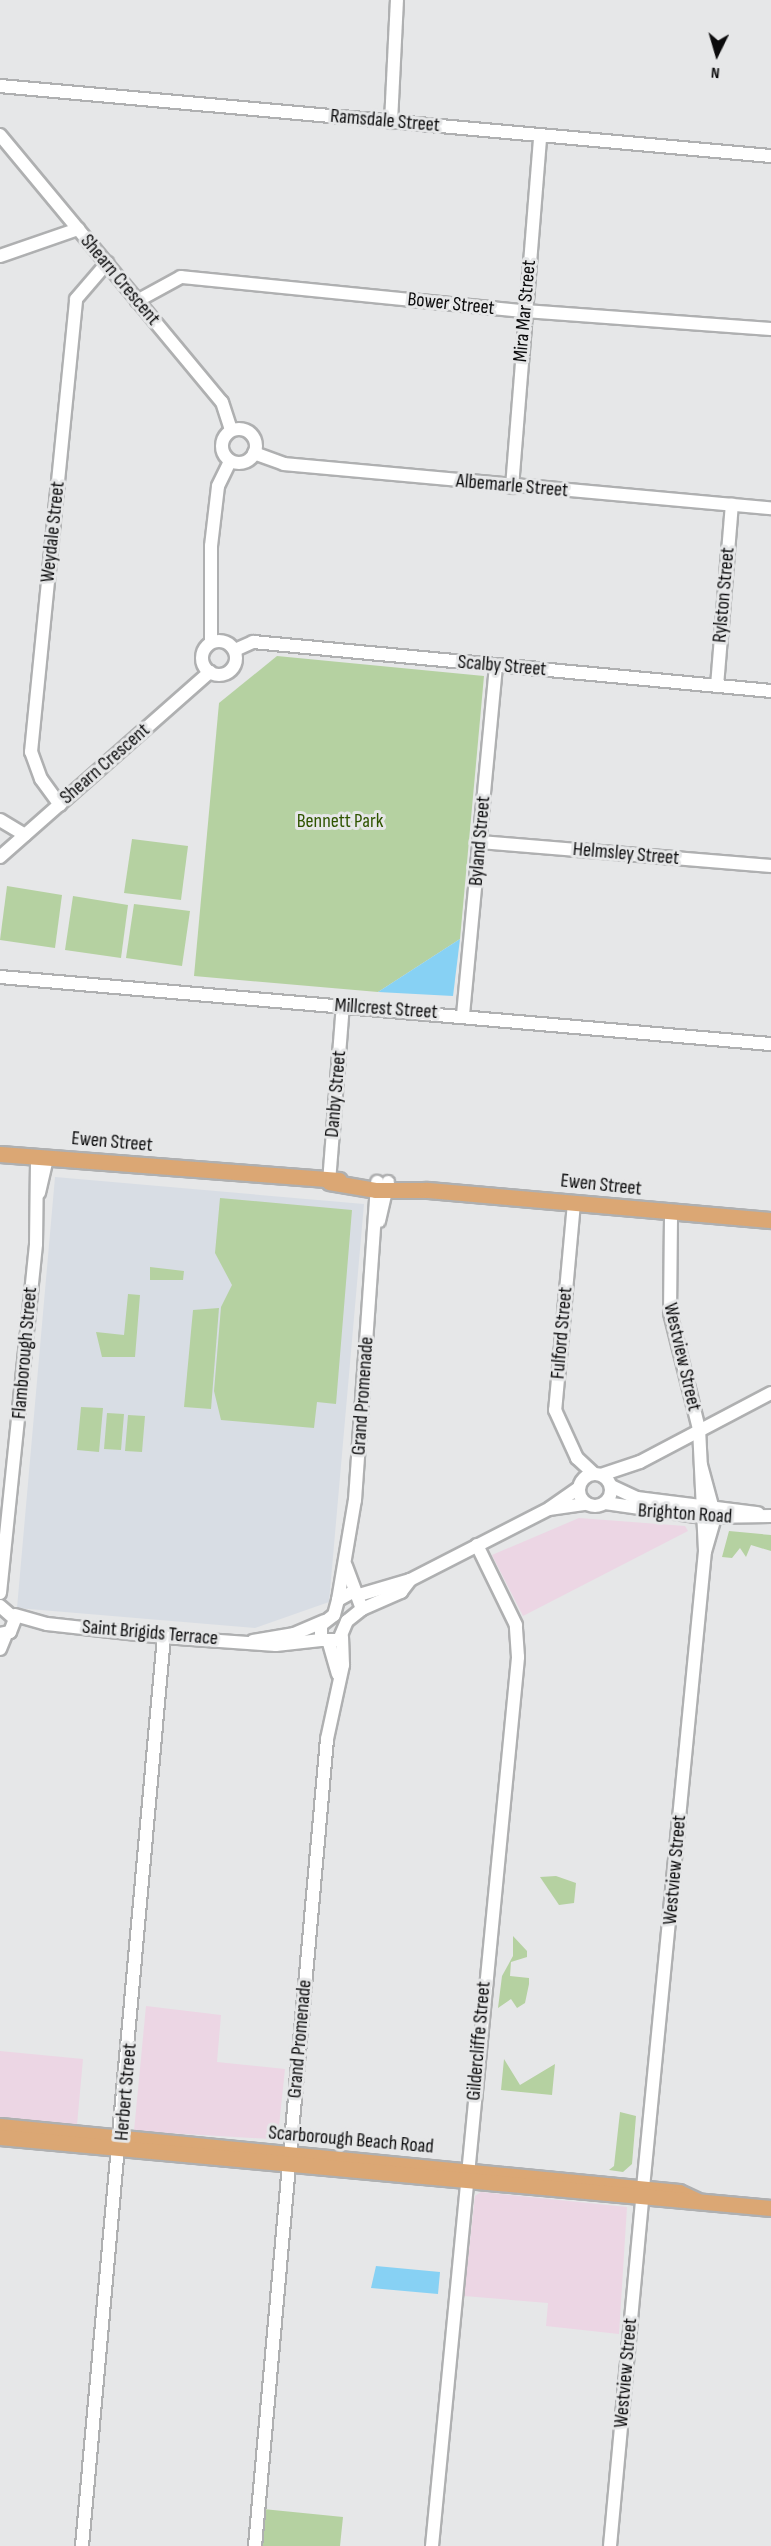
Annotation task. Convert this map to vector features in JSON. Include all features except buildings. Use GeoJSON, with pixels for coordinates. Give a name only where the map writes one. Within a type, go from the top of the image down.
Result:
{"type":"FeatureCollection","features":[{"type":"Feature","properties":{"kind":"main road","name":"Ewen Street"},"geometry":{"type":"LineString","coordinates":[[0,1154],[771,1220]]}},
{"type":"Feature","properties":{"kind":"main road","name":"Scarborough Beach Road"},"geometry":{"type":"LineString","coordinates":[[0,2126],[121,2144]]}},
{"type":"Feature","properties":{"kind":"main road","name":"Scarborough Beach Road"},"geometry":{"type":"LineString","coordinates":[[0,2137],[121,2144],[642,2194],[679,2192],[696,2200],[771,2208]]}},
{"type":"Feature","properties":{"kind":"street"},"geometry":{"type":"LineString","coordinates":[[391,122],[397,0]]}},
{"type":"Feature","properties":{"kind":"street","name":"Ramsdale Street"},"geometry":{"type":"LineString","coordinates":[[0,86],[771,156]]}},
{"type":"Feature","properties":{"kind":"street","name":"Shearn Crescent"},"geometry":{"type":"LineString","coordinates":[[0,135],[222,402],[231,430]]}},
{"type":"Feature","properties":{"kind":"street","name":"Mira Mar Street"},"geometry":{"type":"LineString","coordinates":[[512,487],[524,311],[540,136]]}},
{"type":"Feature","properties":{"kind":"street"},"geometry":{"type":"LineString","coordinates":[[0,256],[78,229]]}},
{"type":"Feature","properties":{"kind":"street","name":"Weydale Street"},"geometry":{"type":"LineString","coordinates":[[60,805],[41,778],[31,752],[76,299],[106,263]]}},
{"type":"Feature","properties":{"kind":"street","name":"Bower Street"},"geometry":{"type":"LineString","coordinates":[[137,301],[182,277],[524,311],[771,329]]}},
{"type":"Feature","properties":{"kind":"street"},"geometry":{"type":"LineString","coordinates":[[231,430],[245,430],[253,436],[255,453],[242,463],[230,461],[221,444],[231,430]]}},
{"type":"Feature","properties":{"kind":"street","name":"Albemarle Street"},"geometry":{"type":"LineString","coordinates":[[255,453],[284,464],[512,487],[771,508]]}},
{"type":"Feature","properties":{"kind":"street"},"geometry":{"type":"LineString","coordinates":[[211,642],[225,641],[235,650],[236,663],[227,673],[210,672],[203,665],[202,652],[211,642],[211,546],[218,486],[230,461]]}},
{"type":"Feature","properties":{"kind":"street","name":"Rylston Street"},"geometry":{"type":"LineString","coordinates":[[717,686],[732,505]]}},
{"type":"Feature","properties":{"kind":"street","name":"Scalby Street"},"geometry":{"type":"LineString","coordinates":[[235,650],[253,642],[771,691]]}},
{"type":"Feature","properties":{"kind":"street","name":"Byland Street"},"geometry":{"type":"LineString","coordinates":[[463,1016],[496,666]]}},
{"type":"Feature","properties":{"kind":"street","name":"Shearn Crescent"},"geometry":{"type":"LineString","coordinates":[[0,857],[210,672]]}},
{"type":"Feature","properties":{"kind":"street"},"geometry":{"type":"LineString","coordinates":[[0,820],[25,835]]}},
{"type":"Feature","properties":{"kind":"street","name":"Helmsley Street"},"geometry":{"type":"LineString","coordinates":[[480,842],[771,866]]}},
{"type":"Feature","properties":{"kind":"street","name":"Millcrest Street"},"geometry":{"type":"LineString","coordinates":[[0,977],[771,1044]]}},
{"type":"Feature","properties":{"kind":"street","name":"Danby Street"},"geometry":{"type":"LineString","coordinates":[[328,1182],[343,1006]]}},
{"type":"Feature","properties":{"kind":"street","name":"Flamborough Street"},"geometry":{"type":"LineString","coordinates":[[8,1610],[2,1589],[42,1158]]}},
{"type":"Feature","properties":{"kind":"street","name":"Grand Promenade"},"geometry":{"type":"LineString","coordinates":[[338,1600],[346,1566],[382,1186]]}},
{"type":"Feature","properties":{"kind":"street","name":"Fulford Street"},"geometry":{"type":"LineString","coordinates":[[574,1203],[555,1410],[577,1458],[579,1486]]}},
{"type":"Feature","properties":{"kind":"street","name":"Westview Street"},"geometry":{"type":"LineString","coordinates":[[610,2546],[709,1511],[701,1465],[699,1429],[670,1313],[671,1213]]}},
{"type":"Feature","properties":{"kind":"street"},"geometry":{"type":"LineString","coordinates":[[325,1641],[324,1621],[334,1615],[338,1600],[410,1580],[549,1509],[597,1474],[622,1467],[771,1393]]}},
{"type":"Feature","properties":{"kind":"street","name":"Fulford Street"},"geometry":{"type":"LineString","coordinates":[[577,1458],[597,1474]]}},
{"type":"Feature","properties":{"kind":"street"},"geometry":{"type":"LineString","coordinates":[[549,1509],[605,1503],[611,1486],[597,1474]]}},
{"type":"Feature","properties":{"kind":"street"},"geometry":{"type":"LineString","coordinates":[[579,1486],[586,1504]]}},
{"type":"Feature","properties":{"kind":"street","name":"Brighton Road"},"geometry":{"type":"LineString","coordinates":[[611,1486],[637,1498],[709,1511]]}},
{"type":"Feature","properties":{"kind":"street","name":"Brighton Road"},"geometry":{"type":"LineString","coordinates":[[605,1503],[768,1515]]}},
{"type":"Feature","properties":{"kind":"street","name":"Gildercliffe Street"},"geometry":{"type":"LineString","coordinates":[[432,2546],[518,1657],[516,1625],[477,1545]]}},
{"type":"Feature","properties":{"kind":"street","name":"Grand Promenade"},"geometry":{"type":"LineString","coordinates":[[346,1566],[362,1609]]}},
{"type":"Feature","properties":{"kind":"street"},"geometry":{"type":"LineString","coordinates":[[342,1637],[347,1621],[362,1609],[401,1592],[410,1580]]}},
{"type":"Feature","properties":{"kind":"street"},"geometry":{"type":"LineString","coordinates":[[0,1649],[6,1632],[8,1610]]}},
{"type":"Feature","properties":{"kind":"street","name":"Saint Brigids Terrace"},"geometry":{"type":"LineString","coordinates":[[8,1610],[47,1624],[164,1636],[253,1641],[276,1645],[325,1641],[342,1637]]}},
{"type":"Feature","properties":{"kind":"street","name":"Saint Brigids Terrace"},"geometry":{"type":"LineString","coordinates":[[253,1641],[294,1634],[324,1621]]}},
{"type":"Feature","properties":{"kind":"street","name":"Saint Brigids Terrace"},"geometry":{"type":"LineString","coordinates":[[6,1632],[47,1624]]}},
{"type":"Feature","properties":{"kind":"street","name":"Herbert Street"},"geometry":{"type":"LineString","coordinates":[[82,2546],[121,2144],[164,1636]]}},
{"type":"Feature","properties":{"kind":"street","name":"Grand Promenade"},"geometry":{"type":"LineString","coordinates":[[255,2546],[327,1739],[342,1637]]}},
{"type":"Feature","properties":{"kind":"street","name":"Grand Promenade"},"geometry":{"type":"LineString","coordinates":[[325,1641],[338,1676]]}},
{"type":"Feature","properties":{"kind":"shaded area"},"geometry":{"type":"Polygon","coordinates":[[[55,1177],[364,1204],[329,1602],[255,1628],[17,1608],[55,1177]]]}},
{"type":"Feature","properties":{"kind":"shaded area"},"geometry":{"type":"Polygon","coordinates":[[[579,1518],[685,1526],[688,1531],[523,1616],[492,1555],[579,1518]]]}},
{"type":"Feature","properties":{"kind":"shaded area"},"geometry":{"type":"Polygon","coordinates":[[[146,2006],[221,2015],[217,2062],[285,2069],[279,2126],[270,2139],[134,2131],[146,2006]]]}},
{"type":"Feature","properties":{"kind":"shaded area"},"geometry":{"type":"Polygon","coordinates":[[[0,2051],[83,2059],[77,2125],[0,2117],[0,2051]]]}},
{"type":"Feature","properties":{"kind":"shaded area"},"geometry":{"type":"Polygon","coordinates":[[[481,2192],[627,2207],[619,2334],[546,2326],[548,2303],[464,2296],[475,2196],[481,2192]]]}},
{"type":"Feature","properties":{"kind":"green space","name":"Bennett Park"},"geometry":{"type":"Polygon","coordinates":[[[277,656],[484,676],[460,939],[378,992],[194,976],[219,703],[277,656]]]}},
{"type":"Feature","properties":{"kind":"green space"},"geometry":{"type":"Polygon","coordinates":[[[132,839],[188,846],[181,900],[124,893],[132,839]]]}},
{"type":"Feature","properties":{"kind":"green space"},"geometry":{"type":"Polygon","coordinates":[[[7,886],[62,895],[55,948],[0,940],[7,886]]]}},
{"type":"Feature","properties":{"kind":"green space"},"geometry":{"type":"Polygon","coordinates":[[[73,896],[128,905],[121,958],[65,950],[73,896]]]}},
{"type":"Feature","properties":{"kind":"green space"},"geometry":{"type":"Polygon","coordinates":[[[134,904],[190,911],[182,966],[126,958],[134,904]]]}},
{"type":"Feature","properties":{"kind":"green space"},"geometry":{"type":"Polygon","coordinates":[[[220,1198],[352,1210],[336,1404],[317,1402],[314,1428],[221,1420],[214,1391],[221,1307],[232,1285],[215,1253],[220,1198]]]}},
{"type":"Feature","properties":{"kind":"green space"},"geometry":{"type":"Polygon","coordinates":[[[150,1267],[184,1271],[183,1280],[150,1280],[150,1267]]]}},
{"type":"Feature","properties":{"kind":"green space"},"geometry":{"type":"Polygon","coordinates":[[[128,1294],[140,1295],[135,1357],[102,1357],[96,1332],[124,1335],[128,1294]]]}},
{"type":"Feature","properties":{"kind":"green space"},"geometry":{"type":"Polygon","coordinates":[[[219,1308],[211,1409],[184,1407],[193,1310],[219,1308]]]}},
{"type":"Feature","properties":{"kind":"green space"},"geometry":{"type":"Polygon","coordinates":[[[81,1407],[103,1408],[99,1452],[77,1450],[81,1407]]]}},
{"type":"Feature","properties":{"kind":"green space"},"geometry":{"type":"Polygon","coordinates":[[[107,1413],[124,1414],[121,1450],[104,1449],[107,1413]]]}},
{"type":"Feature","properties":{"kind":"green space"},"geometry":{"type":"Polygon","coordinates":[[[128,1415],[145,1416],[142,1452],[125,1451],[128,1415]]]}},
{"type":"Feature","properties":{"kind":"green space"},"geometry":{"type":"Polygon","coordinates":[[[729,1531],[771,1535],[771,1551],[751,1545],[746,1557],[740,1548],[732,1558],[722,1557],[729,1531]]]}},
{"type":"Feature","properties":{"kind":"green space"},"geometry":{"type":"Polygon","coordinates":[[[556,1876],[576,1883],[574,1903],[559,1905],[540,1877],[556,1876]]]}},
{"type":"Feature","properties":{"kind":"green space"},"geometry":{"type":"Polygon","coordinates":[[[513,1936],[527,1951],[527,1957],[511,1962],[510,1976],[529,1978],[529,1984],[525,2003],[517,2008],[511,1999],[498,2008],[502,1976],[513,1956],[513,1936]]]}},
{"type":"Feature","properties":{"kind":"green space"},"geometry":{"type":"Polygon","coordinates":[[[504,2059],[520,2085],[555,2064],[552,2095],[501,2090],[504,2059]]]}},
{"type":"Feature","properties":{"kind":"green space"},"geometry":{"type":"Polygon","coordinates":[[[620,2112],[636,2116],[632,2164],[623,2172],[609,2170],[614,2166],[620,2112]]]}},
{"type":"Feature","properties":{"kind":"green space"},"geometry":{"type":"Polygon","coordinates":[[[263,2509],[343,2517],[340,2546],[260,2546],[263,2509]]]}},
{"type":"Feature","properties":{"kind":"water"},"geometry":{"type":"Polygon","coordinates":[[[460,939],[453,996],[378,992],[460,939]]]}},
{"type":"Feature","properties":{"kind":"water"},"geometry":{"type":"Polygon","coordinates":[[[376,2266],[440,2272],[438,2294],[371,2288],[376,2266]]]}}]}
